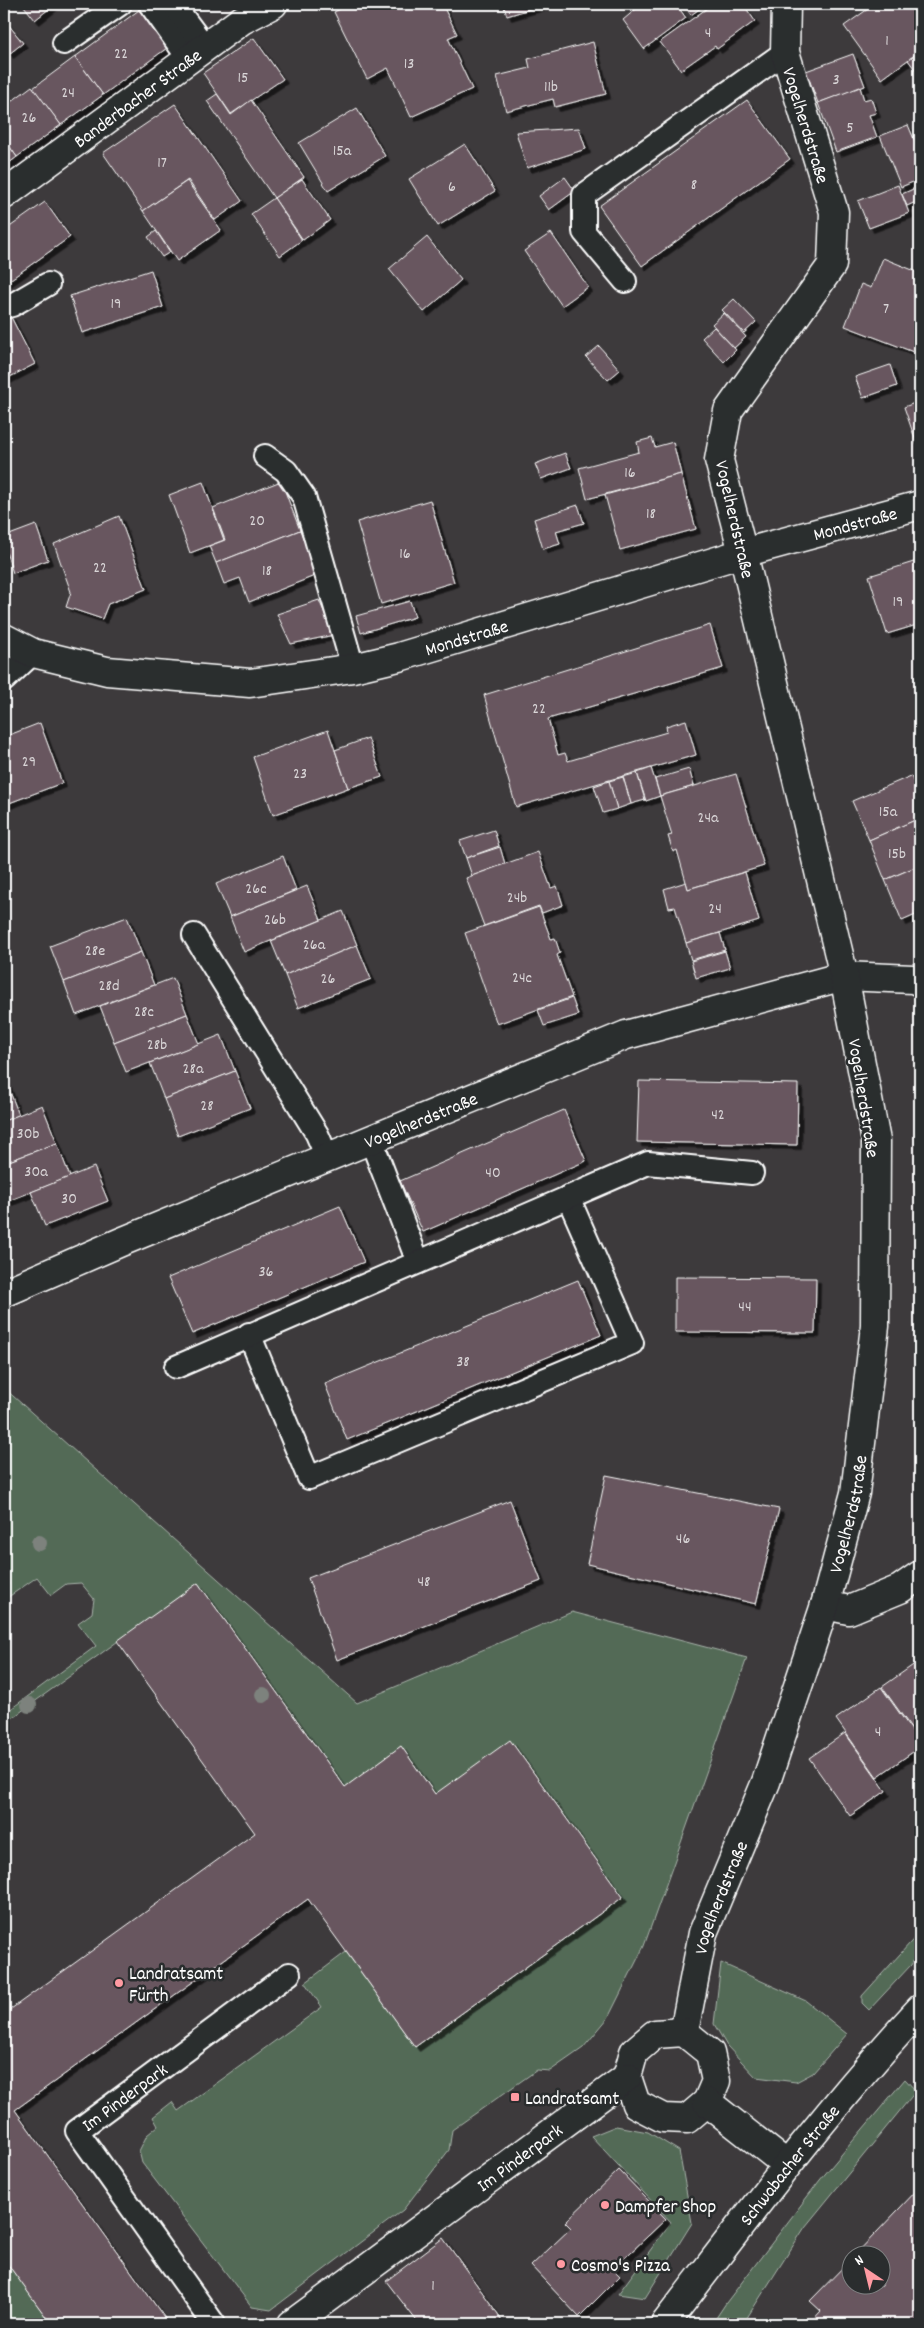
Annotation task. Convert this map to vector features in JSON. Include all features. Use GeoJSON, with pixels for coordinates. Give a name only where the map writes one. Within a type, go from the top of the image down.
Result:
{"type":"FeatureCollection","features":[{"type":"Feature","properties":{"kind":"street","name":"Banderbacher Straße"},"geometry":{"type":"LineString","coordinates":[[4,195],[242,20],[273,4]]}},
{"type":"Feature","properties":{"kind":"street","name":"Vogelherdstraße"},"geometry":{"type":"LineString","coordinates":[[684,2032],[702,1933],[766,1782],[825,1605],[855,1493],[875,1326],[876,1141],[844,976],[719,460],[728,411],[832,265],[834,212],[785,52],[786,4]]}},
{"type":"Feature","properties":{"kind":"street","name":"Mondstraße"},"geometry":{"type":"LineString","coordinates":[[4,638],[33,653],[107,670],[250,682],[353,668],[399,657],[743,553],[920,505]]}},
{"type":"Feature","properties":{"kind":"street","name":"Vogelherdstraße"},"geometry":{"type":"LineString","coordinates":[[5,1291],[626,1035],[844,976]]}},
{"type":"Feature","properties":{"kind":"street"},"geometry":{"type":"LineString","coordinates":[[844,976],[913,979],[920,982]]}},
{"type":"Feature","properties":{"kind":"street"},"geometry":{"type":"LineString","coordinates":[[825,1605],[849,1610],[900,1589],[920,1576]]}},
{"type":"Feature","properties":{"kind":"street","name":"Schwabacher Straße"},"geometry":{"type":"LineString","coordinates":[[665,2324],[787,2165],[886,2046],[920,2009]]}},
{"type":"Feature","properties":{"kind":"street"},"geometry":{"type":"LineString","coordinates":[[684,2032],[710,2053],[716,2081],[707,2102],[687,2119],[663,2118],[636,2104],[627,2077],[634,2052],[656,2034],[684,2032]]}},
{"type":"Feature","properties":{"kind":"street","name":"Im Pinderpark"},"geometry":{"type":"LineString","coordinates":[[292,2324],[627,2077]]}},
{"type":"Feature","properties":{"kind":"street"},"geometry":{"type":"LineString","coordinates":[[707,2102],[787,2165]]}},
{"type":"Feature","properties":{"kind":"lane"},"geometry":{"type":"LineString","coordinates":[[64,43],[120,4]]}},
{"type":"Feature","properties":{"kind":"lane"},"geometry":{"type":"LineString","coordinates":[[150,4],[197,53]]}},
{"type":"Feature","properties":{"kind":"lane"},"geometry":{"type":"LineString","coordinates":[[173,4],[197,53]]}},
{"type":"Feature","properties":{"kind":"lane"},"geometry":{"type":"LineString","coordinates":[[625,281],[584,232],[584,195],[785,52]]}},
{"type":"Feature","properties":{"kind":"lane"},"geometry":{"type":"LineString","coordinates":[[4,307],[12,305],[48,284]]}},
{"type":"Feature","properties":{"kind":"lane"},"geometry":{"type":"LineString","coordinates":[[265,456],[286,471],[301,490],[304,497],[353,668]]}},
{"type":"Feature","properties":{"kind":"lane"},"geometry":{"type":"LineString","coordinates":[[4,680],[33,653]]}},
{"type":"Feature","properties":{"kind":"lane"},"geometry":{"type":"LineString","coordinates":[[194,935],[317,1134],[327,1158]]}},
{"type":"Feature","properties":{"kind":"lane"},"geometry":{"type":"LineString","coordinates":[[370,1140],[418,1262]]}},
{"type":"Feature","properties":{"kind":"lane"},"geometry":{"type":"LineString","coordinates":[[176,1367],[648,1163],[752,1173]]}},
{"type":"Feature","properties":{"kind":"lane"},"geometry":{"type":"LineString","coordinates":[[249,1334],[309,1478],[632,1343],[568,1197]]}},
{"type":"Feature","properties":{"kind":"lane","name":"Im Pinderpark"},"geometry":{"type":"LineString","coordinates":[[214,2324],[77,2131],[289,1974]]}},
{"type":"Feature","properties":{"kind":"green space"},"geometry":{"type":"Polygon","coordinates":[[[4,1388],[357,1703],[572,1612],[747,1658],[644,1946],[608,2018],[583,2048],[550,2071],[537,2070],[452,2130],[449,2150],[403,2210],[271,2310],[252,2307],[142,2163],[139,2151],[147,2135],[158,2126],[153,2117],[172,2102],[178,2111],[322,2007],[305,1983],[346,1952],[415,2047],[622,1897],[435,1794],[401,1746],[345,1787],[198,1583],[4,1724],[4,1714],[96,1646],[78,1623],[92,1613],[94,1599],[81,1583],[66,1584],[51,1595],[37,1577],[4,1600],[4,1587],[9,1584],[4,1577],[4,1388]]]}},
{"type":"Feature","properties":{"kind":"green space"},"geometry":{"type":"Polygon","coordinates":[[[920,1932],[920,1948],[911,1965],[869,2010],[862,2003],[862,1996],[920,1932]]]}},
{"type":"Feature","properties":{"kind":"green space"},"geometry":{"type":"Polygon","coordinates":[[[721,1963],[806,2001],[847,2034],[813,2073],[796,2082],[756,2077],[727,2046],[714,2024],[721,1963]]]}},
{"type":"Feature","properties":{"kind":"green space"},"geometry":{"type":"Polygon","coordinates":[[[905,2079],[916,2091],[805,2227],[743,2324],[712,2324],[820,2180],[905,2079]]]}},
{"type":"Feature","properties":{"kind":"green space"},"geometry":{"type":"Polygon","coordinates":[[[616,2126],[648,2132],[679,2151],[692,2223],[645,2298],[618,2294],[671,2222],[591,2136],[616,2126]]]}},
{"type":"Feature","properties":{"kind":"green space"},"geometry":{"type":"Polygon","coordinates":[[[4,2259],[51,2324],[4,2324],[4,2259]]]}},
{"type":"Feature","properties":{"kind":"building"},"geometry":{"type":"Polygon","coordinates":[[[27,4],[55,4],[35,20],[24,6],[27,4]]]}},
{"type":"Feature","properties":{"kind":"building"},"geometry":{"type":"Polygon","coordinates":[[[350,4],[442,4],[457,34],[448,38],[472,89],[411,117],[388,68],[367,79],[334,12],[350,4]]]}},
{"type":"Feature","properties":{"kind":"building"},"geometry":{"type":"Polygon","coordinates":[[[503,4],[543,4],[543,5],[507,16],[503,4]]]}},
{"type":"Feature","properties":{"kind":"building"},"geometry":{"type":"Polygon","coordinates":[[[642,4],[676,4],[686,18],[644,49],[623,20],[642,4]]]}},
{"type":"Feature","properties":{"kind":"building"},"geometry":{"type":"Polygon","coordinates":[[[683,4],[706,4],[691,15],[683,4]]]}},
{"type":"Feature","properties":{"kind":"building"},"geometry":{"type":"Polygon","coordinates":[[[713,4],[743,4],[755,21],[717,49],[715,46],[681,70],[660,42],[713,4]]]}},
{"type":"Feature","properties":{"kind":"building"},"geometry":{"type":"Polygon","coordinates":[[[875,4],[909,4],[920,19],[920,51],[882,79],[844,26],[875,4]]]}},
{"type":"Feature","properties":{"kind":"building"},"geometry":{"type":"Polygon","coordinates":[[[139,10],[167,48],[103,95],[75,57],[139,10]]]}},
{"type":"Feature","properties":{"kind":"building"},"geometry":{"type":"Polygon","coordinates":[[[4,19],[23,43],[9,54],[4,47],[4,19]]]}},
{"type":"Feature","properties":{"kind":"building"},"geometry":{"type":"Polygon","coordinates":[[[254,38],[283,79],[231,114],[203,73],[254,38]]]}},
{"type":"Feature","properties":{"kind":"building"},"geometry":{"type":"Polygon","coordinates":[[[593,42],[606,94],[555,107],[553,99],[506,111],[497,76],[530,68],[528,59],[593,42]]]}},
{"type":"Feature","properties":{"kind":"building"},"geometry":{"type":"Polygon","coordinates":[[[920,51],[920,76],[908,60],[920,51]]]}},
{"type":"Feature","properties":{"kind":"building"},"geometry":{"type":"Polygon","coordinates":[[[853,54],[865,86],[818,103],[806,71],[853,54]]]}},
{"type":"Feature","properties":{"kind":"building"},"geometry":{"type":"Polygon","coordinates":[[[75,57],[103,95],[61,125],[33,88],[75,57]]]}},
{"type":"Feature","properties":{"kind":"building"},"geometry":{"type":"Polygon","coordinates":[[[32,86],[61,125],[17,157],[4,139],[4,107],[32,86]]]}},
{"type":"Feature","properties":{"kind":"building"},"geometry":{"type":"Polygon","coordinates":[[[860,87],[864,100],[871,98],[876,113],[869,115],[877,137],[836,152],[818,103],[860,87]]]}},
{"type":"Feature","properties":{"kind":"building"},"geometry":{"type":"Polygon","coordinates":[[[217,94],[231,115],[251,100],[304,177],[274,198],[207,101],[217,94]]]}},
{"type":"Feature","properties":{"kind":"building"},"geometry":{"type":"Polygon","coordinates":[[[747,100],[790,159],[642,266],[599,206],[747,100]]]}},
{"type":"Feature","properties":{"kind":"building"},"geometry":{"type":"Polygon","coordinates":[[[175,104],[242,201],[215,220],[188,180],[143,211],[103,153],[175,104]]]}},
{"type":"Feature","properties":{"kind":"building"},"geometry":{"type":"Polygon","coordinates":[[[357,108],[385,156],[328,191],[299,143],[357,108]]]}},
{"type":"Feature","properties":{"kind":"building"},"geometry":{"type":"Polygon","coordinates":[[[908,125],[920,153],[920,179],[901,187],[880,136],[908,125]]]}},
{"type":"Feature","properties":{"kind":"building"},"geometry":{"type":"Polygon","coordinates":[[[579,128],[586,149],[527,168],[516,132],[579,128]]]}},
{"type":"Feature","properties":{"kind":"building"},"geometry":{"type":"Polygon","coordinates":[[[4,139],[17,157],[4,167],[4,139]]]}},
{"type":"Feature","properties":{"kind":"building"},"geometry":{"type":"Polygon","coordinates":[[[465,144],[495,191],[438,226],[409,179],[465,144]]]}},
{"type":"Feature","properties":{"kind":"building"},"geometry":{"type":"Polygon","coordinates":[[[565,177],[575,191],[549,210],[539,196],[565,177]]]}},
{"type":"Feature","properties":{"kind":"building"},"geometry":{"type":"Polygon","coordinates":[[[302,179],[330,220],[303,240],[274,198],[302,179]]]}},
{"type":"Feature","properties":{"kind":"building"},"geometry":{"type":"Polygon","coordinates":[[[187,181],[221,230],[177,261],[143,211],[187,181]]]}},
{"type":"Feature","properties":{"kind":"building"},"geometry":{"type":"Polygon","coordinates":[[[898,185],[909,213],[869,228],[858,201],[898,185]]]}},
{"type":"Feature","properties":{"kind":"building"},"geometry":{"type":"Polygon","coordinates":[[[920,186],[920,200],[907,206],[902,194],[920,186]]]}},
{"type":"Feature","properties":{"kind":"building"},"geometry":{"type":"Polygon","coordinates":[[[274,198],[302,240],[280,256],[251,214],[274,198]]]}},
{"type":"Feature","properties":{"kind":"building"},"geometry":{"type":"Polygon","coordinates":[[[45,202],[70,237],[4,284],[4,231],[45,202]]]}},
{"type":"Feature","properties":{"kind":"building"},"geometry":{"type":"Polygon","coordinates":[[[156,231],[170,252],[162,257],[148,237],[156,231]]]}},
{"type":"Feature","properties":{"kind":"building"},"geometry":{"type":"Polygon","coordinates":[[[551,233],[588,287],[562,306],[524,251],[551,233]]]}},
{"type":"Feature","properties":{"kind":"building"},"geometry":{"type":"Polygon","coordinates":[[[427,237],[461,280],[424,312],[389,269],[427,237]]]}},
{"type":"Feature","properties":{"kind":"building"},"geometry":{"type":"Polygon","coordinates":[[[883,258],[920,273],[920,341],[916,353],[845,326],[861,284],[871,288],[883,258]]]}},
{"type":"Feature","properties":{"kind":"building"},"geometry":{"type":"Polygon","coordinates":[[[151,270],[163,307],[82,333],[70,296],[151,270]]]}},
{"type":"Feature","properties":{"kind":"building"},"geometry":{"type":"Polygon","coordinates":[[[734,299],[756,322],[744,333],[722,310],[734,299]]]}},
{"type":"Feature","properties":{"kind":"building"},"geometry":{"type":"Polygon","coordinates":[[[724,313],[746,337],[734,348],[712,324],[724,313]]]}},
{"type":"Feature","properties":{"kind":"building"},"geometry":{"type":"Polygon","coordinates":[[[10,315],[35,364],[4,380],[4,319],[10,315]]]}},
{"type":"Feature","properties":{"kind":"building"},"geometry":{"type":"Polygon","coordinates":[[[714,327],[736,350],[724,362],[702,338],[714,327]]]}},
{"type":"Feature","properties":{"kind":"building"},"geometry":{"type":"Polygon","coordinates":[[[599,346],[620,370],[608,380],[586,357],[599,346]]]}},
{"type":"Feature","properties":{"kind":"building"},"geometry":{"type":"Polygon","coordinates":[[[890,365],[897,386],[863,398],[855,377],[890,365]]]}},
{"type":"Feature","properties":{"kind":"building"},"geometry":{"type":"Polygon","coordinates":[[[920,401],[920,453],[904,407],[920,401]]]}},
{"type":"Feature","properties":{"kind":"building"},"geometry":{"type":"Polygon","coordinates":[[[652,438],[655,447],[673,442],[681,474],[587,499],[579,468],[639,452],[637,442],[652,438]]]}},
{"type":"Feature","properties":{"kind":"building"},"geometry":{"type":"Polygon","coordinates":[[[565,453],[571,468],[541,479],[535,464],[565,453]]]}},
{"type":"Feature","properties":{"kind":"building"},"geometry":{"type":"Polygon","coordinates":[[[681,474],[696,529],[620,550],[605,495],[681,474]]]}},
{"type":"Feature","properties":{"kind":"building"},"geometry":{"type":"Polygon","coordinates":[[[281,481],[300,530],[216,563],[209,546],[225,540],[213,508],[281,481]]]}},
{"type":"Feature","properties":{"kind":"building"},"geometry":{"type":"Polygon","coordinates":[[[203,482],[224,540],[190,553],[169,495],[203,482]]]}},
{"type":"Feature","properties":{"kind":"building"},"geometry":{"type":"Polygon","coordinates":[[[430,500],[454,582],[381,604],[357,522],[430,500]]]}},
{"type":"Feature","properties":{"kind":"building"},"geometry":{"type":"Polygon","coordinates":[[[578,505],[584,523],[556,531],[560,544],[543,549],[534,519],[578,505]]]}},
{"type":"Feature","properties":{"kind":"building"},"geometry":{"type":"Polygon","coordinates":[[[119,516],[146,589],[108,604],[102,619],[66,607],[71,592],[54,544],[119,516]]]}},
{"type":"Feature","properties":{"kind":"building"},"geometry":{"type":"Polygon","coordinates":[[[36,525],[48,560],[13,573],[4,546],[4,537],[36,525]]]}},
{"type":"Feature","properties":{"kind":"building"},"geometry":{"type":"Polygon","coordinates":[[[300,530],[317,575],[249,602],[240,578],[224,584],[216,563],[300,530]]]}},
{"type":"Feature","properties":{"kind":"building"},"geometry":{"type":"Polygon","coordinates":[[[920,560],[920,624],[887,634],[869,576],[920,560]]]}},
{"type":"Feature","properties":{"kind":"building"},"geometry":{"type":"Polygon","coordinates":[[[319,600],[334,635],[291,644],[277,614],[319,600]]]}},
{"type":"Feature","properties":{"kind":"building"},"geometry":{"type":"Polygon","coordinates":[[[410,601],[415,617],[361,633],[356,616],[410,601]]]}},
{"type":"Feature","properties":{"kind":"building"},"geometry":{"type":"Polygon","coordinates":[[[710,625],[723,668],[548,719],[558,755],[565,753],[568,761],[667,732],[666,726],[686,720],[696,755],[516,807],[484,695],[710,625]]]}},
{"type":"Feature","properties":{"kind":"building"},"geometry":{"type":"Polygon","coordinates":[[[40,723],[62,783],[4,805],[4,737],[40,723]]]}},
{"type":"Feature","properties":{"kind":"building"},"geometry":{"type":"Polygon","coordinates":[[[328,730],[348,788],[273,815],[253,757],[328,730]]]}},
{"type":"Feature","properties":{"kind":"building"},"geometry":{"type":"Polygon","coordinates":[[[368,738],[382,777],[348,788],[335,750],[368,738]]]}},
{"type":"Feature","properties":{"kind":"building"},"geometry":{"type":"Polygon","coordinates":[[[651,768],[660,796],[646,801],[637,773],[651,768]]]}},
{"type":"Feature","properties":{"kind":"building"},"geometry":{"type":"Polygon","coordinates":[[[689,769],[694,786],[660,796],[655,779],[689,769]]]}},
{"type":"Feature","properties":{"kind":"building"},"geometry":{"type":"Polygon","coordinates":[[[637,773],[645,800],[631,804],[623,777],[637,773]]]}},
{"type":"Feature","properties":{"kind":"building"},"geometry":{"type":"Polygon","coordinates":[[[736,774],[764,866],[688,889],[677,850],[673,852],[668,836],[672,835],[660,796],[736,774]]]}},
{"type":"Feature","properties":{"kind":"building"},"geometry":{"type":"Polygon","coordinates":[[[911,776],[920,797],[920,818],[869,840],[852,801],[911,776]]]}},
{"type":"Feature","properties":{"kind":"building"},"geometry":{"type":"Polygon","coordinates":[[[623,777],[631,804],[617,809],[609,781],[623,777]]]}},
{"type":"Feature","properties":{"kind":"building"},"geometry":{"type":"Polygon","coordinates":[[[609,781],[617,809],[603,813],[594,786],[609,781]]]}},
{"type":"Feature","properties":{"kind":"building"},"geometry":{"type":"Polygon","coordinates":[[[920,818],[920,865],[885,880],[869,840],[920,818]]]}},
{"type":"Feature","properties":{"kind":"building"},"geometry":{"type":"Polygon","coordinates":[[[494,830],[499,846],[466,858],[460,841],[494,830]]]}},
{"type":"Feature","properties":{"kind":"building"},"geometry":{"type":"Polygon","coordinates":[[[500,847],[505,864],[472,876],[466,858],[500,847]]]}},
{"type":"Feature","properties":{"kind":"building"},"geometry":{"type":"Polygon","coordinates":[[[538,852],[551,888],[557,886],[563,905],[542,913],[539,906],[484,926],[466,878],[538,852]]]}},
{"type":"Feature","properties":{"kind":"building"},"geometry":{"type":"Polygon","coordinates":[[[283,856],[296,890],[230,917],[216,884],[283,856]]]}},
{"type":"Feature","properties":{"kind":"building"},"geometry":{"type":"Polygon","coordinates":[[[920,865],[920,913],[902,921],[885,880],[920,865]]]}},
{"type":"Feature","properties":{"kind":"building"},"geometry":{"type":"Polygon","coordinates":[[[745,872],[759,921],[686,943],[675,907],[669,908],[664,889],[686,882],[688,889],[745,872]]]}},
{"type":"Feature","properties":{"kind":"building"},"geometry":{"type":"Polygon","coordinates":[[[307,886],[321,920],[244,952],[230,917],[307,886]]]}},
{"type":"Feature","properties":{"kind":"building"},"geometry":{"type":"Polygon","coordinates":[[[539,907],[551,939],[555,938],[560,953],[557,955],[572,997],[497,1024],[465,933],[539,907]]]}},
{"type":"Feature","properties":{"kind":"building"},"geometry":{"type":"Polygon","coordinates":[[[343,911],[357,945],[285,975],[271,941],[343,911]]]}},
{"type":"Feature","properties":{"kind":"building"},"geometry":{"type":"Polygon","coordinates":[[[127,917],[141,952],[64,982],[50,946],[127,917]]]}},
{"type":"Feature","properties":{"kind":"building"},"geometry":{"type":"Polygon","coordinates":[[[720,933],[725,950],[691,960],[686,943],[720,933]]]}},
{"type":"Feature","properties":{"kind":"building"},"geometry":{"type":"Polygon","coordinates":[[[357,945],[371,979],[298,1008],[285,975],[357,945]]]}},
{"type":"Feature","properties":{"kind":"building"},"geometry":{"type":"Polygon","coordinates":[[[725,951],[730,968],[696,978],[691,961],[725,951]]]}},
{"type":"Feature","properties":{"kind":"building"},"geometry":{"type":"Polygon","coordinates":[[[141,952],[154,985],[76,1015],[64,982],[141,952]]]}},
{"type":"Feature","properties":{"kind":"building"},"geometry":{"type":"Polygon","coordinates":[[[173,978],[187,1014],[114,1042],[100,1006],[173,978]]]}},
{"type":"Feature","properties":{"kind":"building"},"geometry":{"type":"Polygon","coordinates":[[[572,998],[578,1015],[544,1026],[538,1010],[572,998]]]}},
{"type":"Feature","properties":{"kind":"building"},"geometry":{"type":"Polygon","coordinates":[[[187,1014],[199,1044],[126,1072],[114,1042],[187,1014]]]}},
{"type":"Feature","properties":{"kind":"building"},"geometry":{"type":"Polygon","coordinates":[[[221,1035],[235,1071],[164,1099],[150,1063],[221,1035]]]}},
{"type":"Feature","properties":{"kind":"building"},"geometry":{"type":"Polygon","coordinates":[[[235,1071],[250,1108],[178,1136],[164,1099],[235,1071]]]}},
{"type":"Feature","properties":{"kind":"building"},"geometry":{"type":"Polygon","coordinates":[[[639,1081],[798,1084],[797,1145],[637,1142],[639,1081]]]}},
{"type":"Feature","properties":{"kind":"building"},"geometry":{"type":"Polygon","coordinates":[[[7,1084],[19,1115],[4,1121],[4,1085],[7,1084]]]}},
{"type":"Feature","properties":{"kind":"building"},"geometry":{"type":"Polygon","coordinates":[[[42,1105],[57,1143],[4,1163],[4,1121],[42,1105]]]}},
{"type":"Feature","properties":{"kind":"building"},"geometry":{"type":"Polygon","coordinates":[[[564,1110],[586,1161],[423,1232],[400,1181],[564,1110]]]}},
{"type":"Feature","properties":{"kind":"building"},"geometry":{"type":"Polygon","coordinates":[[[57,1143],[70,1177],[8,1201],[4,1192],[4,1163],[57,1143]]]}},
{"type":"Feature","properties":{"kind":"building"},"geometry":{"type":"Polygon","coordinates":[[[94,1167],[108,1201],[45,1226],[31,1192],[94,1167]]]}},
{"type":"Feature","properties":{"kind":"building"},"geometry":{"type":"Polygon","coordinates":[[[340,1206],[364,1262],[192,1334],[168,1278],[340,1206]]]}},
{"type":"Feature","properties":{"kind":"building"},"geometry":{"type":"Polygon","coordinates":[[[675,1277],[816,1278],[815,1333],[675,1332],[675,1277]]]}},
{"type":"Feature","properties":{"kind":"building"},"geometry":{"type":"Polygon","coordinates":[[[578,1280],[601,1335],[347,1440],[325,1384],[578,1280]]]}},
{"type":"Feature","properties":{"kind":"building"},"geometry":{"type":"Polygon","coordinates":[[[606,1475],[779,1509],[756,1604],[587,1564],[606,1475]]]}},
{"type":"Feature","properties":{"kind":"building"},"geometry":{"type":"Polygon","coordinates":[[[510,1500],[541,1581],[337,1660],[308,1578],[510,1500]]]}},
{"type":"Feature","properties":{"kind":"building","name":"Landratsamt Fürth"},"geometry":{"type":"Polygon","coordinates":[[[198,1583],[345,1787],[401,1746],[435,1794],[510,1740],[623,1897],[415,2047],[308,1899],[15,2110],[169,2324],[51,2324],[4,2259],[4,2014],[255,1833],[117,1641],[198,1583]]]}},
{"type":"Feature","properties":{"kind":"building"},"geometry":{"type":"Polygon","coordinates":[[[916,1663],[920,1669],[920,1734],[917,1736],[882,1687],[916,1663]]]}},
{"type":"Feature","properties":{"kind":"building"},"geometry":{"type":"Polygon","coordinates":[[[881,1687],[920,1742],[920,1747],[877,1777],[836,1719],[881,1687]]]}},
{"type":"Feature","properties":{"kind":"building"},"geometry":{"type":"Polygon","coordinates":[[[845,1733],[886,1791],[850,1816],[809,1758],[845,1733]]]}},
{"type":"Feature","properties":{"kind":"building"},"geometry":{"type":"Polygon","coordinates":[[[619,2170],[666,2219],[613,2269],[620,2276],[579,2317],[531,2266],[571,2228],[565,2222],[619,2170]]]}},
{"type":"Feature","properties":{"kind":"building"},"geometry":{"type":"Polygon","coordinates":[[[920,2187],[920,2324],[809,2324],[821,2311],[810,2301],[842,2268],[842,2296],[892,2296],[892,2246],[864,2246],[920,2187]]]}},
{"type":"Feature","properties":{"kind":"building"},"geometry":{"type":"Polygon","coordinates":[[[443,2238],[498,2314],[503,2324],[419,2324],[386,2281],[443,2238]]]}},
{"type":"Feature","properties":{"kind":"place","name":"Landratsamt Fürth"},"geometry":{"type":"Point","coordinates":[119,1983]}},
{"type":"Feature","properties":{"kind":"place","name":"Landratsamt"},"geometry":{"type":"Point","coordinates":[515,2097]}},
{"type":"Feature","properties":{"kind":"place","name":"Dampfer Shop"},"geometry":{"type":"Point","coordinates":[605,2205]}},
{"type":"Feature","properties":{"kind":"place","name":"Cosmo's Pizza"},"geometry":{"type":"Point","coordinates":[561,2264]}}]}
